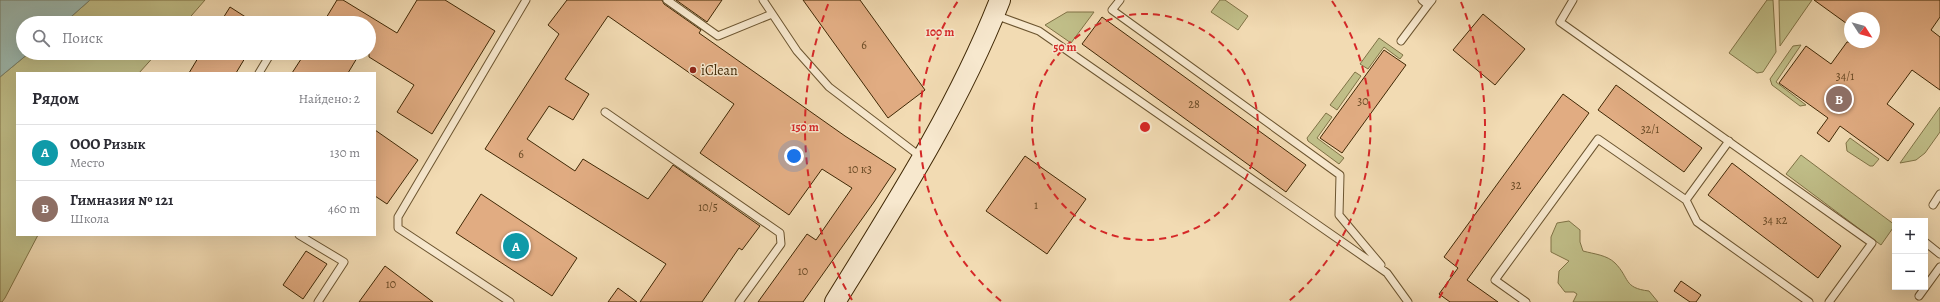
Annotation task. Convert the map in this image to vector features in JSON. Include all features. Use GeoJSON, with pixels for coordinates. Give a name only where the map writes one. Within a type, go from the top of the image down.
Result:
{"type":"FeatureCollection","features":[{"type":"Feature","properties":{"kind":"street"},"geometry":{"type":"LineString","coordinates":[[835,302],[880,230],[956,98],[997,7]]}},
{"type":"Feature","properties":{"kind":"lane"},"geometry":{"type":"LineString","coordinates":[[510,302],[398,228],[398,217],[526,0]]}},
{"type":"Feature","properties":{"kind":"lane"},"geometry":{"type":"LineString","coordinates":[[667,0],[718,36],[772,14]]}},
{"type":"Feature","properties":{"kind":"lane"},"geometry":{"type":"LineString","coordinates":[[763,0],[797,51],[829,87],[922,157]]}},
{"type":"Feature","properties":{"kind":"lane"},"geometry":{"type":"LineString","coordinates":[[1120,0],[1112,10],[1340,175],[1339,215],[1387,273],[1408,302]]}},
{"type":"Feature","properties":{"kind":"lane"},"geometry":{"type":"LineString","coordinates":[[1401,41],[1430,2],[1422,0]]}},
{"type":"Feature","properties":{"kind":"lane"},"geometry":{"type":"LineString","coordinates":[[1573,0],[1560,22],[1872,243],[1829,302]]}},
{"type":"Feature","properties":{"kind":"lane"},"geometry":{"type":"LineString","coordinates":[[997,7],[1039,31],[1387,273]]}},
{"type":"Feature","properties":{"kind":"lane"},"geometry":{"type":"LineString","coordinates":[[260,72],[267,60]]}},
{"type":"Feature","properties":{"kind":"lane"},"geometry":{"type":"LineString","coordinates":[[605,112],[780,233],[780,244],[739,302]]}},
{"type":"Feature","properties":{"kind":"lane"},"geometry":{"type":"LineString","coordinates":[[1526,302],[1495,280],[1598,139],[1686,200],[1697,222],[1809,302]]}},
{"type":"Feature","properties":{"kind":"lane"},"geometry":{"type":"LineString","coordinates":[[1686,200],[1729,141]]}},
{"type":"Feature","properties":{"kind":"lane"},"geometry":{"type":"LineString","coordinates":[[1933,205],[1940,194]]}},
{"type":"Feature","properties":{"kind":"lane"},"geometry":{"type":"LineString","coordinates":[[301,236],[344,262],[318,302]]}},
{"type":"Feature","properties":{"kind":"lane"},"geometry":{"type":"LineString","coordinates":[[1928,244],[1940,254]]}},
{"type":"Feature","properties":{"kind":"lane"},"geometry":{"type":"LineString","coordinates":[[1919,296],[1940,267]]}},
{"type":"Feature","properties":{"kind":"shaded area"},"geometry":{"type":"Polygon","coordinates":[[[90,0],[205,0],[191,16],[72,16],[90,0]]]}},
{"type":"Feature","properties":{"kind":"shaded area"},"geometry":{"type":"Polygon","coordinates":[[[1220,0],[1225,0],[1248,16],[1238,30],[1211,12],[1220,0]]]}},
{"type":"Feature","properties":{"kind":"shaded area"},"geometry":{"type":"Polygon","coordinates":[[[1767,0],[1773,0],[1776,52],[1763,72],[1757,73],[1729,53],[1767,0]]]}},
{"type":"Feature","properties":{"kind":"shaded area"},"geometry":{"type":"Polygon","coordinates":[[[1779,0],[1812,0],[1780,46],[1779,0]]]}},
{"type":"Feature","properties":{"kind":"shaded area"},"geometry":{"type":"Polygon","coordinates":[[[1067,12],[1094,12],[1071,43],[1045,25],[1067,12]]]}},
{"type":"Feature","properties":{"kind":"shaded area"},"geometry":{"type":"Polygon","coordinates":[[[1379,38],[1403,55],[1400,59],[1384,47],[1368,69],[1360,64],[1379,38]]]}},
{"type":"Feature","properties":{"kind":"shaded area"},"geometry":{"type":"Polygon","coordinates":[[[1801,45],[1776,82],[1806,105],[1800,106],[1772,85],[1770,79],[1793,46],[1801,45]]]}},
{"type":"Feature","properties":{"kind":"shaded area"},"geometry":{"type":"Polygon","coordinates":[[[21,60],[151,60],[140,72],[16,72],[16,236],[37,236],[2,302],[0,302],[0,77],[21,60]]]}},
{"type":"Feature","properties":{"kind":"shaded area"},"geometry":{"type":"Polygon","coordinates":[[[1355,72],[1361,76],[1337,110],[1330,105],[1355,72]]]}},
{"type":"Feature","properties":{"kind":"shaded area"},"geometry":{"type":"Polygon","coordinates":[[[1940,107],[1940,132],[1925,153],[1916,160],[1900,163],[1940,107]]]}},
{"type":"Feature","properties":{"kind":"shaded area"},"geometry":{"type":"Polygon","coordinates":[[[1326,113],[1332,117],[1317,138],[1344,158],[1339,164],[1308,141],[1307,138],[1326,113]]]}},
{"type":"Feature","properties":{"kind":"shaded area"},"geometry":{"type":"Polygon","coordinates":[[[1850,138],[1879,159],[1873,166],[1870,166],[1847,151],[1846,143],[1850,138]]]}},
{"type":"Feature","properties":{"kind":"shaded area"},"geometry":{"type":"Polygon","coordinates":[[[1801,155],[1892,223],[1892,229],[1881,245],[1786,174],[1801,155]]]}},
{"type":"Feature","properties":{"kind":"shaded area"},"geometry":{"type":"Polygon","coordinates":[[[1569,221],[1580,230],[1580,242],[1583,251],[1600,255],[1612,260],[1620,268],[1631,285],[1641,290],[1649,291],[1658,302],[1573,302],[1577,294],[1574,292],[1565,292],[1558,283],[1559,271],[1569,261],[1551,252],[1551,237],[1557,223],[1569,221]]]}},
{"type":"Feature","properties":{"kind":"water"},"geometry":{"type":"Polygon","coordinates":[[[0,0],[90,0],[72,16],[16,16],[16,60],[21,60],[0,77],[0,0]]]}},
{"type":"Feature","properties":{"kind":"building"},"geometry":{"type":"Polygon","coordinates":[[[337,0],[343,0],[369,16],[327,16],[337,0]]]}},
{"type":"Feature","properties":{"kind":"building"},"geometry":{"type":"Polygon","coordinates":[[[417,0],[445,0],[495,31],[432,134],[397,112],[414,85],[374,60],[376,60],[376,20],[397,33],[417,0]]]}},
{"type":"Feature","properties":{"kind":"building"},"geometry":{"type":"Polygon","coordinates":[[[567,0],[662,0],[664,4],[701,30],[699,33],[845,136],[896,169],[803,302],[758,302],[807,234],[816,240],[852,188],[822,169],[789,215],[700,153],[734,104],[608,16],[565,79],[589,94],[573,120],[549,106],[527,139],[575,171],[583,159],[648,199],[673,165],[760,226],[742,250],[739,248],[702,302],[640,302],[666,264],[485,149],[559,34],[548,25],[567,0]]]}},
{"type":"Feature","properties":{"kind":"building"},"geometry":{"type":"Polygon","coordinates":[[[676,0],[722,0],[707,22],[676,0]]]}},
{"type":"Feature","properties":{"kind":"building"},"geometry":{"type":"Polygon","coordinates":[[[803,0],[860,0],[925,90],[888,118],[803,0]]]}},
{"type":"Feature","properties":{"kind":"building"},"geometry":{"type":"Polygon","coordinates":[[[1814,0],[1940,0],[1940,17],[1931,30],[1940,37],[1940,90],[1912,70],[1887,104],[1914,124],[1888,161],[1840,126],[1829,142],[1817,133],[1828,118],[1779,83],[1806,46],[1831,64],[1844,46],[1844,48],[1880,48],[1880,12],[1844,12],[1844,22],[1814,0]]]}},
{"type":"Feature","properties":{"kind":"building"},"geometry":{"type":"Polygon","coordinates":[[[230,7],[244,16],[224,16],[230,7]]]}},
{"type":"Feature","properties":{"kind":"building"},"geometry":{"type":"Polygon","coordinates":[[[1483,14],[1525,49],[1495,85],[1453,50],[1483,14]]]}},
{"type":"Feature","properties":{"kind":"building"},"geometry":{"type":"Polygon","coordinates":[[[1102,17],[1306,165],[1286,192],[1082,44],[1102,17]]]}},
{"type":"Feature","properties":{"kind":"building"},"geometry":{"type":"Polygon","coordinates":[[[1384,50],[1406,65],[1342,153],[1320,138],[1384,50]]]}},
{"type":"Feature","properties":{"kind":"building"},"geometry":{"type":"Polygon","coordinates":[[[197,60],[244,60],[237,72],[190,72],[197,60]]]}},
{"type":"Feature","properties":{"kind":"building"},"geometry":{"type":"Polygon","coordinates":[[[300,60],[356,60],[349,72],[293,72],[300,60]]]}},
{"type":"Feature","properties":{"kind":"building"},"geometry":{"type":"Polygon","coordinates":[[[1616,85],[1702,148],[1684,172],[1598,110],[1616,85]]]}},
{"type":"Feature","properties":{"kind":"building"},"geometry":{"type":"Polygon","coordinates":[[[1563,94],[1589,113],[1467,280],[1498,302],[1450,302],[1439,294],[1458,268],[1444,257],[1563,94]]]}},
{"type":"Feature","properties":{"kind":"building"},"geometry":{"type":"Polygon","coordinates":[[[376,131],[418,160],[387,204],[376,197],[376,131]]]}},
{"type":"Feature","properties":{"kind":"building"},"geometry":{"type":"Polygon","coordinates":[[[1025,156],[1086,199],[1047,254],[986,211],[1025,156]]]}},
{"type":"Feature","properties":{"kind":"building"},"geometry":{"type":"Polygon","coordinates":[[[1732,163],[1841,246],[1818,278],[1708,195],[1732,163]]]}},
{"type":"Feature","properties":{"kind":"building"},"geometry":{"type":"Polygon","coordinates":[[[481,194],[577,258],[552,296],[456,233],[481,194]]]}},
{"type":"Feature","properties":{"kind":"building"},"geometry":{"type":"Polygon","coordinates":[[[306,251],[327,264],[303,299],[283,285],[306,251]]]}},
{"type":"Feature","properties":{"kind":"building"},"geometry":{"type":"Polygon","coordinates":[[[385,266],[433,302],[359,302],[385,266]]]}},
{"type":"Feature","properties":{"kind":"building"},"geometry":{"type":"Polygon","coordinates":[[[1681,281],[1701,295],[1696,302],[1690,302],[1674,291],[1681,281]]]}},
{"type":"Feature","properties":{"kind":"building"},"geometry":{"type":"Polygon","coordinates":[[[618,288],[637,302],[608,302],[618,288]]]}},
{"type":"Feature","properties":{"kind":"place","name":"iClean"},"geometry":{"type":"Point","coordinates":[693,70]}},
{"type":"Feature","properties":{"kind":"place","name":"Гимназия № 121"},"geometry":{"type":"Point","coordinates":[1839,99]}},
{"type":"Feature","properties":{"kind":"place","name":"ООО Ризык"},"geometry":{"type":"Point","coordinates":[516,246]}}]}
